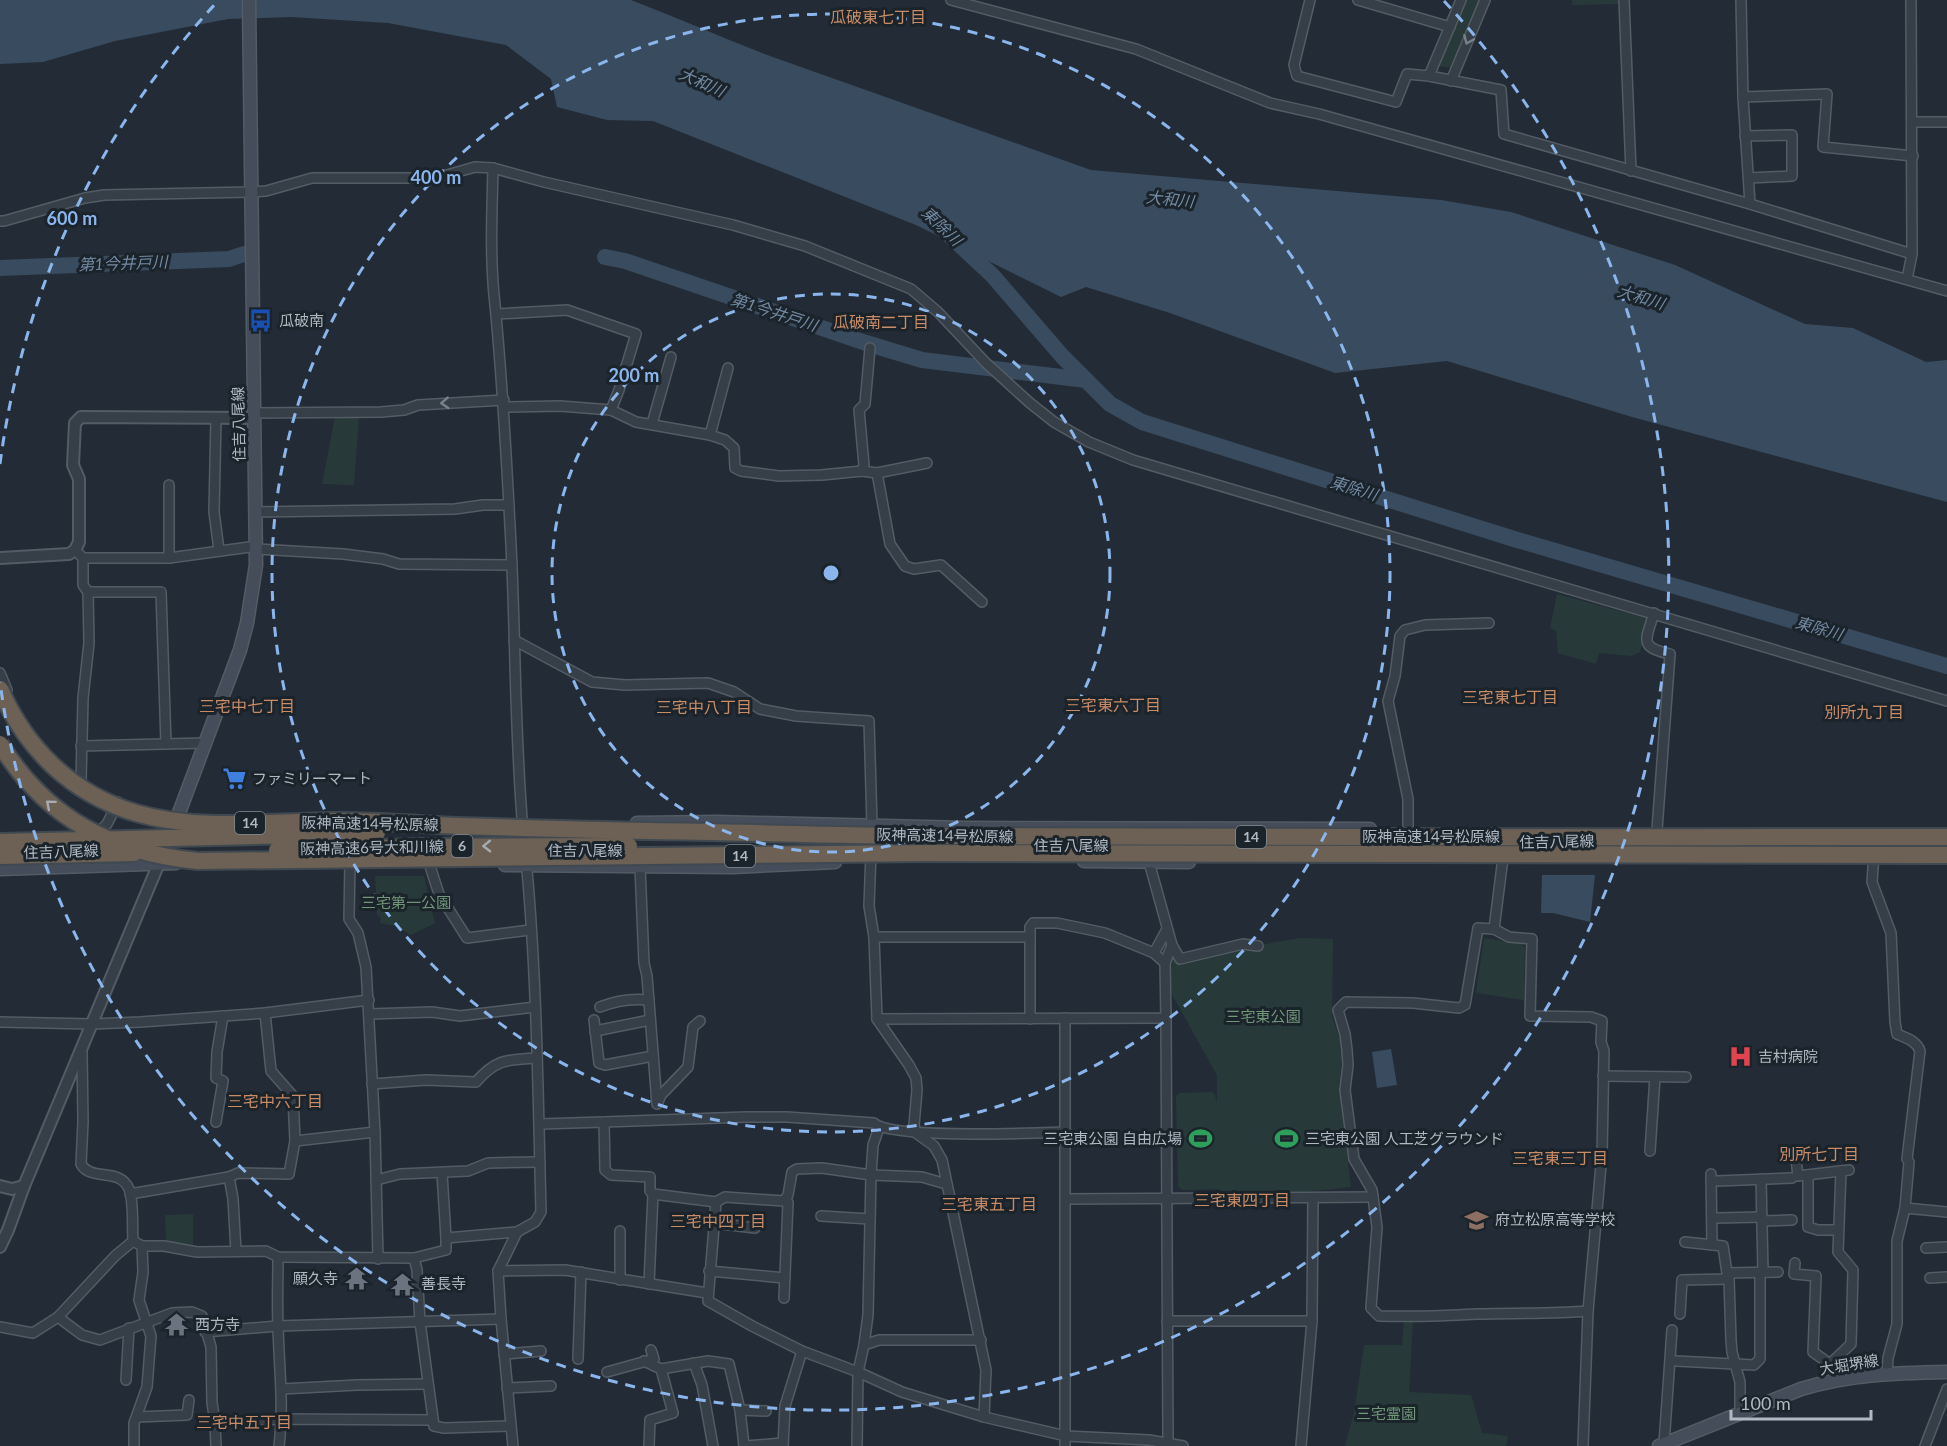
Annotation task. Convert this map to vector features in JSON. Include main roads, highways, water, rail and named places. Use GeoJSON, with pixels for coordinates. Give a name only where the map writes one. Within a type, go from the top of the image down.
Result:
{"type":"FeatureCollection","features":[{"type":"Feature","properties":{"kind":"highway","name":"阪神高速14号松原線"},"geometry":{"type":"LineString","coordinates":[[0,689],[24,734],[51,766],[88,793],[134,812],[160,819],[215,824],[338,821],[555,830],[948,837],[1947,837]]}},
{"type":"Feature","properties":{"kind":"highway","name":"阪神高速14号松原線"},"geometry":{"type":"LineString","coordinates":[[0,744],[36,792],[69,819],[110,841],[153,855],[174,859],[223,862],[924,854],[1947,855]]}},
{"type":"Feature","properties":{"kind":"highway","name":"阪神高速6号大和川線"},"geometry":{"type":"LineString","coordinates":[[0,843],[176,836],[555,830]]}},
{"type":"Feature","properties":{"kind":"highway"},"geometry":{"type":"LineString","coordinates":[[0,836],[176,836]]}},
{"type":"Feature","properties":{"kind":"highway","name":"阪神高速6号大和川線"},"geometry":{"type":"LineString","coordinates":[[0,856],[554,845],[717,847],[924,854]]}},
{"type":"Feature","properties":{"kind":"main road","name":"住吉八尾線"},"geometry":{"type":"LineString","coordinates":[[159,863],[176,836],[205,743],[243,641],[252,598],[257,548],[249,0]]}},
{"type":"Feature","properties":{"kind":"main road","name":"住吉八尾線"},"geometry":{"type":"LineString","coordinates":[[0,836],[176,836],[523,824],[717,822],[966,828],[1504,831],[1947,830]]}},
{"type":"Feature","properties":{"kind":"main road","name":"住吉八尾線"},"geometry":{"type":"LineString","coordinates":[[0,869],[159,863],[350,862],[733,867],[871,860],[1149,862],[1504,858],[1875,849],[1947,850]]}},
{"type":"Feature","properties":{"kind":"main road","name":"大堀堺線"},"geometry":{"type":"LineString","coordinates":[[1661,1445],[1801,1389],[1834,1380],[1854,1376],[1947,1372]]}},
{"type":"Feature","properties":{"kind":"water","name":"大和川"},"geometry":{"type":"Polygon","coordinates":[[[0,0],[631,0],[770,56],[1091,170],[1441,200],[1511,212],[1675,265],[1805,324],[1853,328],[1926,362],[1947,360],[1947,502],[1632,417],[1447,361],[1335,373],[1170,313],[1086,287],[1061,297],[916,225],[653,121],[607,120],[557,107],[551,79],[506,45],[388,23],[291,17],[228,19],[115,41],[43,62],[0,64],[0,0]]]}},
{"type":"Feature","properties":{"kind":"water"},"geometry":{"type":"Polygon","coordinates":[[[1542,875],[1595,875],[1590,922],[1553,913],[1541,913],[1542,875]]]}},
{"type":"Feature","properties":{"kind":"water"},"geometry":{"type":"Polygon","coordinates":[[[1391,1049],[1397,1085],[1377,1088],[1372,1052],[1391,1049]]]}},
{"type":"Feature","properties":{"kind":"waterway","name":"東除川"},"geometry":{"type":"LineString","coordinates":[[947,233],[993,276],[1062,356],[1110,404],[1142,422],[1514,539],[1947,666]]}},
{"type":"Feature","properties":{"kind":"waterway","name":"第1今井戸川"},"geometry":{"type":"LineString","coordinates":[[0,268],[229,259],[244,254]]}},
{"type":"Feature","properties":{"kind":"waterway","name":"第1今井戸川"},"geometry":{"type":"LineString","coordinates":[[605,257],[625,261],[922,360],[1086,380]]}},
{"type":"Feature","properties":{"kind":"place","name":"瓜破南"},"geometry":{"type":"Point","coordinates":[261,321]}},
{"type":"Feature","properties":{"kind":"place","name":"ファミリーマート"},"geometry":{"type":"Point","coordinates":[234,779]}},
{"type":"Feature","properties":{"kind":"place","name":"吉村病院"},"geometry":{"type":"Point","coordinates":[1740,1057]}},
{"type":"Feature","properties":{"kind":"place","name":"三宅東公園 自由広場"},"geometry":{"type":"Point","coordinates":[1200,1139]}},
{"type":"Feature","properties":{"kind":"place","name":"三宅東公園 人工芝グラウンド"},"geometry":{"type":"Point","coordinates":[1287,1139]}},
{"type":"Feature","properties":{"kind":"place","name":"府立松原高等学校"},"geometry":{"type":"Point","coordinates":[1477,1220]}},
{"type":"Feature","properties":{"kind":"place","name":"願久寺"},"geometry":{"type":"Point","coordinates":[356,1279]}},
{"type":"Feature","properties":{"kind":"place","name":"善長寺"},"geometry":{"type":"Point","coordinates":[403,1284]}},
{"type":"Feature","properties":{"kind":"place","name":"西方寺"},"geometry":{"type":"Point","coordinates":[177,1325]}},
{"type":"Feature","properties":{"kind":"district","name":"瓜破東七丁目"},"geometry":{"type":"Point","coordinates":[878,17]}},
{"type":"Feature","properties":{"kind":"district","name":"瓜破南二丁目"},"geometry":{"type":"Point","coordinates":[881,322]}},
{"type":"Feature","properties":{"kind":"district","name":"三宅東七丁目"},"geometry":{"type":"Point","coordinates":[1510,697]}},
{"type":"Feature","properties":{"kind":"district","name":"三宅東六丁目"},"geometry":{"type":"Point","coordinates":[1113,705]}},
{"type":"Feature","properties":{"kind":"district","name":"三宅中七丁目"},"geometry":{"type":"Point","coordinates":[247,706]}},
{"type":"Feature","properties":{"kind":"district","name":"三宅中八丁目"},"geometry":{"type":"Point","coordinates":[704,707]}},
{"type":"Feature","properties":{"kind":"district","name":"別所九丁目"},"geometry":{"type":"Point","coordinates":[1864,712]}},
{"type":"Feature","properties":{"kind":"district","name":"三宅中六丁目"},"geometry":{"type":"Point","coordinates":[275,1101]}},
{"type":"Feature","properties":{"kind":"district","name":"別所七丁目"},"geometry":{"type":"Point","coordinates":[1819,1154]}},
{"type":"Feature","properties":{"kind":"district","name":"三宅東三丁目"},"geometry":{"type":"Point","coordinates":[1560,1158]}},
{"type":"Feature","properties":{"kind":"district","name":"三宅東四丁目"},"geometry":{"type":"Point","coordinates":[1242,1200]}},
{"type":"Feature","properties":{"kind":"district","name":"三宅東五丁目"},"geometry":{"type":"Point","coordinates":[989,1204]}},
{"type":"Feature","properties":{"kind":"district","name":"三宅中四丁目"},"geometry":{"type":"Point","coordinates":[718,1221]}},
{"type":"Feature","properties":{"kind":"district","name":"三宅中五丁目"},"geometry":{"type":"Point","coordinates":[244,1422]}},
{"type":"Feature","properties":{"kind":"park label","name":"三宅第一公園"},"geometry":{"type":"Point","coordinates":[406,903]}},
{"type":"Feature","properties":{"kind":"park label","name":"三宅東公園"},"geometry":{"type":"Point","coordinates":[1263,1017]}},
{"type":"Feature","properties":{"kind":"park label","name":"三宅霊園"},"geometry":{"type":"Point","coordinates":[1386,1414]}}]}
